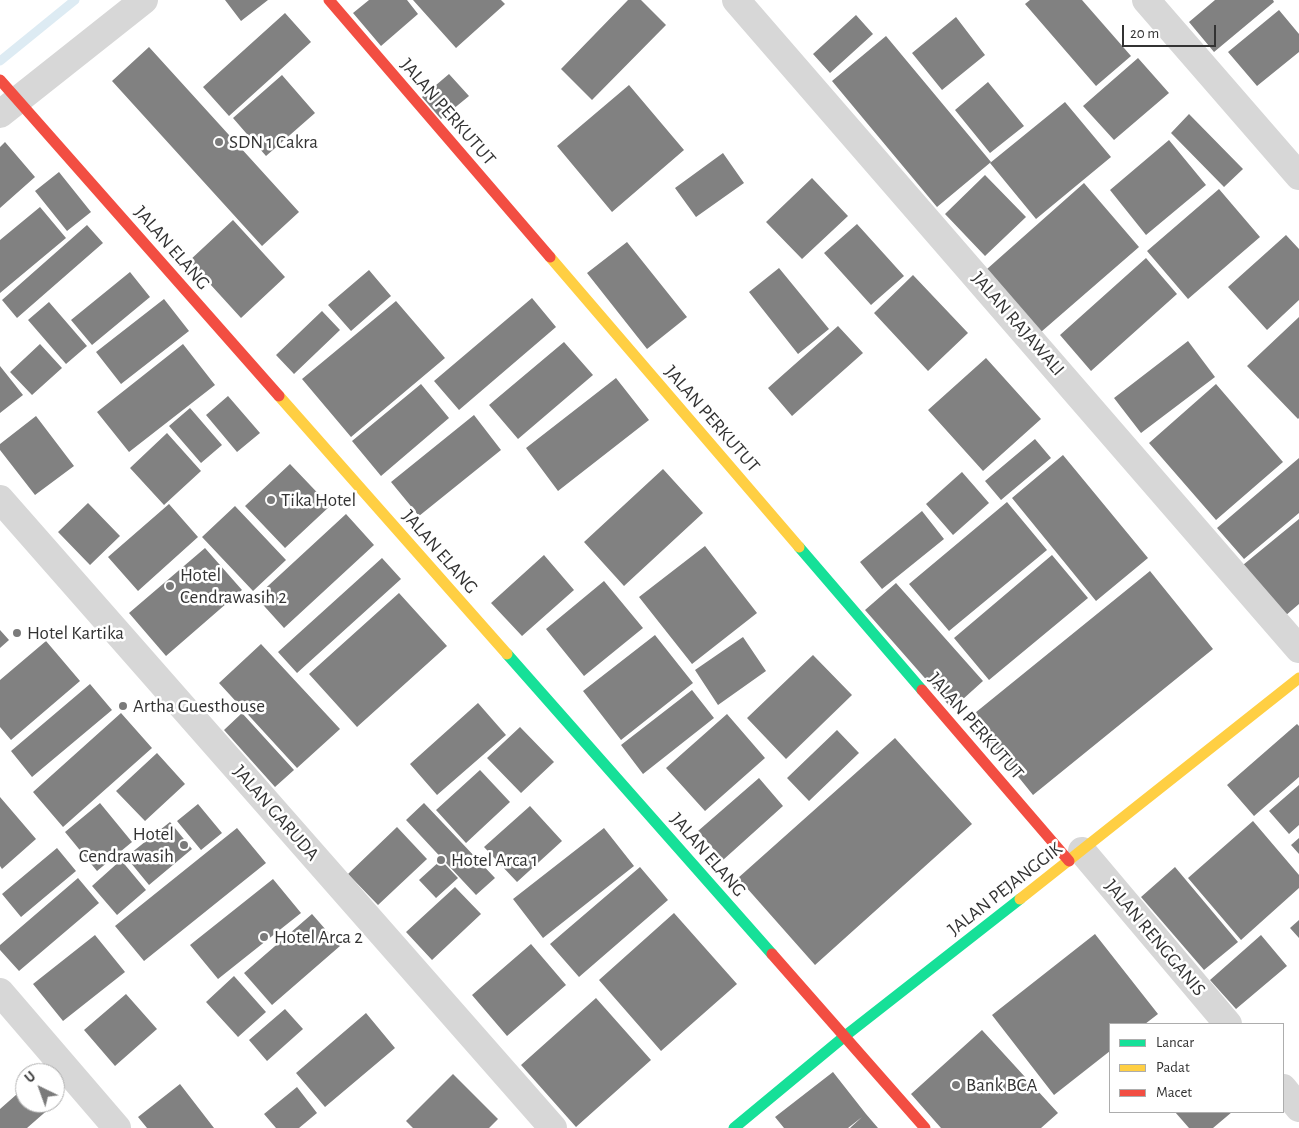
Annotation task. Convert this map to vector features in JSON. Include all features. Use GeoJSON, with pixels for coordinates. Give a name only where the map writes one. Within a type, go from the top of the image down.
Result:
{"type":"FeatureCollection","features":[{"type":"Feature","properties":{"kind":"street"},"geometry":{"type":"LineString","coordinates":[[9,102],[144,0]]}},
{"type":"Feature","properties":{"kind":"street","name":"JALAN PERKUTUT"},"geometry":{"type":"LineString","coordinates":[[329,0],[1075,856]]}},
{"type":"Feature","properties":{"kind":"street","name":"JALAN RAJAWALI"},"geometry":{"type":"LineString","coordinates":[[736,0],[1299,649]]}},
{"type":"Feature","properties":{"kind":"street"},"geometry":{"type":"LineString","coordinates":[[1146,0],[1299,176]]}},
{"type":"Feature","properties":{"kind":"street","name":"JALAN ELANG"},"geometry":{"type":"LineString","coordinates":[[0,80],[9,102],[845,1036],[925,1128]]}},
{"type":"Feature","properties":{"kind":"street","name":"JALAN GARUDA"},"geometry":{"type":"LineString","coordinates":[[0,499],[553,1128]]}},
{"type":"Feature","properties":{"kind":"street","name":"JALAN PEJANGGIK"},"geometry":{"type":"LineString","coordinates":[[734,1128],[845,1036],[1299,678]]}},
{"type":"Feature","properties":{"kind":"street","name":"JALAN RENGGANIS"},"geometry":{"type":"LineString","coordinates":[[1075,856],[1227,1023]]}},
{"type":"Feature","properties":{"kind":"street"},"geometry":{"type":"LineString","coordinates":[[0,992],[117,1128]]}},
{"type":"Feature","properties":{"kind":"street"},"geometry":{"type":"LineString","coordinates":[[1284,1089],[1299,1108]]}},
{"type":"Feature","properties":{"kind":"building"},"geometry":{"type":"Polygon","coordinates":[[[225,0],[268,0],[241,21],[225,0]]]}},
{"type":"Feature","properties":{"kind":"building"},"geometry":{"type":"Polygon","coordinates":[[[369,0],[407,0],[418,14],[381,46],[353,13],[369,0]]]}},
{"type":"Feature","properties":{"kind":"building"},"geometry":{"type":"Polygon","coordinates":[[[413,0],[501,0],[505,4],[456,48],[413,0]]]}},
{"type":"Feature","properties":{"kind":"building"},"geometry":{"type":"Polygon","coordinates":[[[628,0],[641,0],[666,25],[592,100],[561,69],[628,0]]]}},
{"type":"Feature","properties":{"kind":"building"},"geometry":{"type":"Polygon","coordinates":[[[1030,0],[1082,0],[1131,56],[1096,86],[1025,4],[1030,0]]]}},
{"type":"Feature","properties":{"kind":"building"},"geometry":{"type":"Polygon","coordinates":[[[1215,0],[1273,0],[1274,2],[1214,52],[1189,22],[1215,0]]]}},
{"type":"Feature","properties":{"kind":"building"},"geometry":{"type":"Polygon","coordinates":[[[1279,10],[1299,34],[1299,52],[1257,86],[1228,52],[1279,10]]]}},
{"type":"Feature","properties":{"kind":"building"},"geometry":{"type":"Polygon","coordinates":[[[285,13],[311,42],[229,116],[203,87],[285,13]]]}},
{"type":"Feature","properties":{"kind":"building"},"geometry":{"type":"Polygon","coordinates":[[[856,15],[873,34],[830,73],[813,54],[856,15]]]}},
{"type":"Feature","properties":{"kind":"building"},"geometry":{"type":"Polygon","coordinates":[[[956,17],[985,55],[942,90],[912,53],[956,17]]]}},
{"type":"Feature","properties":{"kind":"building"},"geometry":{"type":"Polygon","coordinates":[[[886,36],[991,162],[937,207],[832,81],[886,36]]]}},
{"type":"Feature","properties":{"kind":"building"},"geometry":{"type":"Polygon","coordinates":[[[149,47],[299,212],[262,246],[112,81],[149,47]]]}},
{"type":"Feature","properties":{"kind":"building"},"geometry":{"type":"Polygon","coordinates":[[[1138,58],[1169,93],[1114,140],[1083,106],[1138,58]]]}},
{"type":"Feature","properties":{"kind":"building"},"geometry":{"type":"Polygon","coordinates":[[[449,74],[469,96],[441,119],[422,97],[449,74]]]}},
{"type":"Feature","properties":{"kind":"building"},"geometry":{"type":"Polygon","coordinates":[[[282,75],[315,113],[266,156],[233,118],[282,75]]]}},
{"type":"Feature","properties":{"kind":"building"},"geometry":{"type":"Polygon","coordinates":[[[988,82],[1024,126],[990,153],[955,110],[988,82]]]}},
{"type":"Feature","properties":{"kind":"building"},"geometry":{"type":"Polygon","coordinates":[[[629,85],[684,150],[612,212],[557,146],[629,85]]]}},
{"type":"Feature","properties":{"kind":"building"},"geometry":{"type":"Polygon","coordinates":[[[1065,102],[1111,157],[1036,219],[990,163],[1065,102]]]}},
{"type":"Feature","properties":{"kind":"building"},"geometry":{"type":"Polygon","coordinates":[[[1189,114],[1243,169],[1224,187],[1171,133],[1189,114]]]}},
{"type":"Feature","properties":{"kind":"building"},"geometry":{"type":"Polygon","coordinates":[[[1169,140],[1206,185],[1146,235],[1110,190],[1169,140]]]}},
{"type":"Feature","properties":{"kind":"building"},"geometry":{"type":"Polygon","coordinates":[[[5,142],[35,177],[0,208],[0,147],[5,142]]]}},
{"type":"Feature","properties":{"kind":"building"},"geometry":{"type":"Polygon","coordinates":[[[723,153],[744,183],[696,217],[675,188],[723,153]]]}},
{"type":"Feature","properties":{"kind":"building"},"geometry":{"type":"Polygon","coordinates":[[[59,172],[91,212],[67,231],[35,191],[59,172]]]}},
{"type":"Feature","properties":{"kind":"building"},"geometry":{"type":"Polygon","coordinates":[[[985,175],[1026,217],[985,256],[945,214],[985,175]]]}},
{"type":"Feature","properties":{"kind":"building"},"geometry":{"type":"Polygon","coordinates":[[[812,178],[848,216],[802,259],[766,222],[812,178]]]}},
{"type":"Feature","properties":{"kind":"building"},"geometry":{"type":"Polygon","coordinates":[[[1084,183],[1139,247],[1041,332],[987,269],[1084,183]]]}},
{"type":"Feature","properties":{"kind":"building"},"geometry":{"type":"Polygon","coordinates":[[[1219,189],[1260,237],[1188,299],[1147,251],[1219,189]]]}},
{"type":"Feature","properties":{"kind":"building"},"geometry":{"type":"Polygon","coordinates":[[[40,207],[66,238],[0,293],[0,240],[40,207]]]}},
{"type":"Feature","properties":{"kind":"building"},"geometry":{"type":"Polygon","coordinates":[[[233,220],[285,277],[241,318],[189,261],[233,220]]]}},
{"type":"Feature","properties":{"kind":"building"},"geometry":{"type":"Polygon","coordinates":[[[857,224],[904,276],[871,305],[824,253],[857,224]]]}},
{"type":"Feature","properties":{"kind":"building"},"geometry":{"type":"Polygon","coordinates":[[[87,225],[103,243],[17,318],[2,300],[87,225]]]}},
{"type":"Feature","properties":{"kind":"building"},"geometry":{"type":"Polygon","coordinates":[[[1286,235],[1299,249],[1299,300],[1267,330],[1228,287],[1286,235]]]}},
{"type":"Feature","properties":{"kind":"building"},"geometry":{"type":"Polygon","coordinates":[[[627,242],[687,317],[647,349],[587,273],[627,242]]]}},
{"type":"Feature","properties":{"kind":"building"},"geometry":{"type":"Polygon","coordinates":[[[1146,258],[1177,294],[1091,371],[1060,335],[1146,258]]]}},
{"type":"Feature","properties":{"kind":"building"},"geometry":{"type":"Polygon","coordinates":[[[779,268],[829,329],[798,354],[749,292],[779,268]]]}},
{"type":"Feature","properties":{"kind":"building"},"geometry":{"type":"Polygon","coordinates":[[[369,270],[391,296],[351,331],[328,305],[369,270]]]}},
{"type":"Feature","properties":{"kind":"building"},"geometry":{"type":"Polygon","coordinates":[[[130,272],[150,297],[92,345],[71,320],[130,272]]]}},
{"type":"Feature","properties":{"kind":"building"},"geometry":{"type":"Polygon","coordinates":[[[913,275],[968,333],[928,371],[874,313],[913,275]]]}},
{"type":"Feature","properties":{"kind":"building"},"geometry":{"type":"Polygon","coordinates":[[[532,298],[556,327],[459,410],[434,381],[532,298]]]}},
{"type":"Feature","properties":{"kind":"building"},"geometry":{"type":"Polygon","coordinates":[[[164,299],[189,331],[121,384],[96,352],[164,299]]]}},
{"type":"Feature","properties":{"kind":"building"},"geometry":{"type":"Polygon","coordinates":[[[396,301],[445,358],[351,437],[302,379],[396,301]]]}},
{"type":"Feature","properties":{"kind":"building"},"geometry":{"type":"Polygon","coordinates":[[[49,302],[87,346],[66,364],[28,320],[49,302]]]}},
{"type":"Feature","properties":{"kind":"building"},"geometry":{"type":"Polygon","coordinates":[[[322,311],[340,330],[294,374],[276,355],[322,311]]]}},
{"type":"Feature","properties":{"kind":"building"},"geometry":{"type":"Polygon","coordinates":[[[1299,317],[1299,418],[1298,419],[1247,366],[1299,317]]]}},
{"type":"Feature","properties":{"kind":"building"},"geometry":{"type":"Polygon","coordinates":[[[838,326],[863,353],[792,416],[768,388],[838,326]]]}},
{"type":"Feature","properties":{"kind":"building"},"geometry":{"type":"Polygon","coordinates":[[[1188,341],[1215,377],[1141,433],[1114,398],[1188,341]]]}},
{"type":"Feature","properties":{"kind":"building"},"geometry":{"type":"Polygon","coordinates":[[[564,342],[593,375],[518,439],[489,405],[564,342]]]}},
{"type":"Feature","properties":{"kind":"building"},"geometry":{"type":"Polygon","coordinates":[[[40,344],[62,368],[32,395],[10,372],[40,344]]]}},
{"type":"Feature","properties":{"kind":"building"},"geometry":{"type":"Polygon","coordinates":[[[183,344],[215,385],[129,452],[97,412],[183,344]]]}},
{"type":"Feature","properties":{"kind":"building"},"geometry":{"type":"Polygon","coordinates":[[[986,358],[1041,419],[983,471],[928,410],[986,358]]]}},
{"type":"Feature","properties":{"kind":"building"},"geometry":{"type":"Polygon","coordinates":[[[0,366],[23,395],[0,413],[0,366]]]}},
{"type":"Feature","properties":{"kind":"building"},"geometry":{"type":"Polygon","coordinates":[[[616,378],[649,420],[558,491],[526,448],[616,378]]]}},
{"type":"Feature","properties":{"kind":"building"},"geometry":{"type":"Polygon","coordinates":[[[421,384],[449,418],[381,476],[352,441],[421,384]]]}},
{"type":"Feature","properties":{"kind":"building"},"geometry":{"type":"Polygon","coordinates":[[[1216,384],[1283,462],[1216,520],[1149,443],[1216,384]]]}},
{"type":"Feature","properties":{"kind":"building"},"geometry":{"type":"Polygon","coordinates":[[[228,396],[260,433],[237,452],[206,415],[228,396]]]}},
{"type":"Feature","properties":{"kind":"building"},"geometry":{"type":"Polygon","coordinates":[[[190,408],[222,445],[201,463],[169,426],[190,408]]]}},
{"type":"Feature","properties":{"kind":"building"},"geometry":{"type":"Polygon","coordinates":[[[474,415],[501,450],[419,516],[391,482],[474,415]]]}},
{"type":"Feature","properties":{"kind":"building"},"geometry":{"type":"Polygon","coordinates":[[[36,416],[74,466],[35,495],[0,450],[0,444],[36,416]]]}},
{"type":"Feature","properties":{"kind":"building"},"geometry":{"type":"Polygon","coordinates":[[[167,433],[201,471],[164,505],[130,468],[167,433]]]}},
{"type":"Feature","properties":{"kind":"building"},"geometry":{"type":"Polygon","coordinates":[[[1035,439],[1051,458],[1001,500],[985,481],[1035,439]]]}},
{"type":"Feature","properties":{"kind":"building"},"geometry":{"type":"Polygon","coordinates":[[[1063,455],[1148,558],[1096,601],[1012,498],[1063,455]]]}},
{"type":"Feature","properties":{"kind":"building"},"geometry":{"type":"Polygon","coordinates":[[[1299,458],[1299,513],[1244,559],[1217,528],[1299,458]]]}},
{"type":"Feature","properties":{"kind":"building"},"geometry":{"type":"Polygon","coordinates":[[[290,464],[330,506],[285,548],[245,506],[290,464]]]}},
{"type":"Feature","properties":{"kind":"building"},"geometry":{"type":"Polygon","coordinates":[[[663,469],[703,513],[624,586],[584,542],[663,469]]]}},
{"type":"Feature","properties":{"kind":"building"},"geometry":{"type":"Polygon","coordinates":[[[962,472],[989,503],[953,535],[926,504],[962,472]]]}},
{"type":"Feature","properties":{"kind":"building"},"geometry":{"type":"Polygon","coordinates":[[[1007,502],[1047,550],[949,631],[909,584],[1007,502]]]}},
{"type":"Feature","properties":{"kind":"building"},"geometry":{"type":"Polygon","coordinates":[[[88,503],[120,536],[90,565],[58,532],[88,503]]]}},
{"type":"Feature","properties":{"kind":"building"},"geometry":{"type":"Polygon","coordinates":[[[169,504],[198,537],[138,591],[108,557],[169,504]]]}},
{"type":"Feature","properties":{"kind":"building"},"geometry":{"type":"Polygon","coordinates":[[[235,506],[286,560],[253,591],[202,537],[235,506]]]}},
{"type":"Feature","properties":{"kind":"building"},"geometry":{"type":"Polygon","coordinates":[[[922,511],[944,539],[882,589],[860,562],[922,511]]]}},
{"type":"Feature","properties":{"kind":"building"},"geometry":{"type":"Polygon","coordinates":[[[346,514],[374,545],[284,628],[256,597],[346,514]]]}},
{"type":"Feature","properties":{"kind":"building"},"geometry":{"type":"Polygon","coordinates":[[[1299,519],[1299,604],[1285,616],[1243,565],[1299,519]]]}},
{"type":"Feature","properties":{"kind":"building"},"geometry":{"type":"Polygon","coordinates":[[[705,546],[757,613],[692,664],[639,597],[705,546]]]}},
{"type":"Feature","properties":{"kind":"building"},"geometry":{"type":"Polygon","coordinates":[[[205,548],[242,590],[166,656],[129,613],[205,548]]]}},
{"type":"Feature","properties":{"kind":"building"},"geometry":{"type":"Polygon","coordinates":[[[544,555],[574,590],[522,636],[491,603],[544,555]]]}},
{"type":"Feature","properties":{"kind":"building"},"geometry":{"type":"Polygon","coordinates":[[[1052,555],[1088,598],[989,680],[954,638],[1052,555]]]}},
{"type":"Feature","properties":{"kind":"building"},"geometry":{"type":"Polygon","coordinates":[[[382,558],[401,579],[297,673],[278,652],[382,558]]]}},
{"type":"Feature","properties":{"kind":"building"},"geometry":{"type":"Polygon","coordinates":[[[1150,571],[1213,649],[1033,795],[970,717],[1150,571]]]}},
{"type":"Feature","properties":{"kind":"building"},"geometry":{"type":"Polygon","coordinates":[[[604,581],[643,628],[584,676],[546,629],[604,581]]]}},
{"type":"Feature","properties":{"kind":"building"},"geometry":{"type":"Polygon","coordinates":[[[896,583],[983,681],[952,709],[865,610],[896,583]]]}},
{"type":"Feature","properties":{"kind":"building"},"geometry":{"type":"Polygon","coordinates":[[[399,593],[447,646],[357,727],[309,674],[399,593]]]}},
{"type":"Feature","properties":{"kind":"building"},"geometry":{"type":"Polygon","coordinates":[[[0,630],[9,640],[0,648],[0,630]]]}},
{"type":"Feature","properties":{"kind":"building"},"geometry":{"type":"Polygon","coordinates":[[[655,635],[693,683],[621,740],[583,691],[655,635]]]}},
{"type":"Feature","properties":{"kind":"building"},"geometry":{"type":"Polygon","coordinates":[[[743,637],[766,671],[718,705],[695,670],[743,637]]]}},
{"type":"Feature","properties":{"kind":"building"},"geometry":{"type":"Polygon","coordinates":[[[46,641],[80,681],[11,740],[0,727],[0,680],[46,641]]]}},
{"type":"Feature","properties":{"kind":"building"},"geometry":{"type":"Polygon","coordinates":[[[261,644],[340,729],[297,768],[219,683],[261,644]]]}},
{"type":"Feature","properties":{"kind":"building"},"geometry":{"type":"Polygon","coordinates":[[[813,655],[852,695],[786,759],[747,718],[813,655]]]}},
{"type":"Feature","properties":{"kind":"building"},"geometry":{"type":"Polygon","coordinates":[[[90,684],[112,710],[32,777],[11,751],[90,684]]]}},
{"type":"Feature","properties":{"kind":"building"},"geometry":{"type":"Polygon","coordinates":[[[692,690],[714,718],[643,774],[621,745],[692,690]]]}},
{"type":"Feature","properties":{"kind":"building"},"geometry":{"type":"Polygon","coordinates":[[[478,703],[506,735],[437,795],[410,764],[478,703]]]}},
{"type":"Feature","properties":{"kind":"building"},"geometry":{"type":"Polygon","coordinates":[[[121,713],[152,748],[63,827],[33,792],[121,713]]]}},
{"type":"Feature","properties":{"kind":"building"},"geometry":{"type":"Polygon","coordinates":[[[242,713],[294,770],[275,787],[224,730],[242,713]]]}},
{"type":"Feature","properties":{"kind":"building"},"geometry":{"type":"Polygon","coordinates":[[[727,714],[765,758],[705,811],[666,768],[727,714]]]}},
{"type":"Feature","properties":{"kind":"building"},"geometry":{"type":"Polygon","coordinates":[[[1297,724],[1299,726],[1299,777],[1254,816],[1227,785],[1297,724]]]}},
{"type":"Feature","properties":{"kind":"building"},"geometry":{"type":"Polygon","coordinates":[[[520,727],[554,762],[521,793],[487,758],[520,727]]]}},
{"type":"Feature","properties":{"kind":"building"},"geometry":{"type":"Polygon","coordinates":[[[837,730],[859,753],[809,801],[787,778],[837,730]]]}},
{"type":"Feature","properties":{"kind":"building"},"geometry":{"type":"Polygon","coordinates":[[[895,738],[972,824],[815,965],[738,878],[895,738]]]}},
{"type":"Feature","properties":{"kind":"building"},"geometry":{"type":"Polygon","coordinates":[[[157,753],[185,784],[145,821],[116,791],[157,753]]]}},
{"type":"Feature","properties":{"kind":"building"},"geometry":{"type":"Polygon","coordinates":[[[480,770],[510,802],[466,843],[436,810],[480,770]]]}},
{"type":"Feature","properties":{"kind":"building"},"geometry":{"type":"Polygon","coordinates":[[[759,778],[783,806],[723,860],[698,831],[759,778]]]}},
{"type":"Feature","properties":{"kind":"building"},"geometry":{"type":"Polygon","coordinates":[[[1299,785],[1299,825],[1289,834],[1269,811],[1299,785]]]}},
{"type":"Feature","properties":{"kind":"building"},"geometry":{"type":"Polygon","coordinates":[[[0,797],[36,839],[2,869],[0,866],[0,797]]]}},
{"type":"Feature","properties":{"kind":"building"},"geometry":{"type":"Polygon","coordinates":[[[100,803],[132,842],[97,871],[65,832],[100,803]]]}},
{"type":"Feature","properties":{"kind":"building"},"geometry":{"type":"Polygon","coordinates":[[[424,803],[495,878],[476,895],[406,820],[424,803]]]}},
{"type":"Feature","properties":{"kind":"building"},"geometry":{"type":"Polygon","coordinates":[[[198,804],[222,833],[201,850],[177,821],[198,804]]]}},
{"type":"Feature","properties":{"kind":"building"},"geometry":{"type":"Polygon","coordinates":[[[530,806],[562,841],[517,882],[484,847],[530,806]]]}},
{"type":"Feature","properties":{"kind":"building"},"geometry":{"type":"Polygon","coordinates":[[[1253,821],[1299,875],[1299,888],[1241,940],[1188,878],[1253,821]]]}},
{"type":"Feature","properties":{"kind":"building"},"geometry":{"type":"Polygon","coordinates":[[[170,822],[192,849],[149,885],[126,857],[170,822]]]}},
{"type":"Feature","properties":{"kind":"building"},"geometry":{"type":"Polygon","coordinates":[[[397,827],[427,859],[378,905],[348,874],[397,827]]]}},
{"type":"Feature","properties":{"kind":"building"},"geometry":{"type":"Polygon","coordinates":[[[237,828],[266,863],[144,961],[115,926],[237,828]]]}},
{"type":"Feature","properties":{"kind":"building"},"geometry":{"type":"Polygon","coordinates":[[[604,828],[634,866],[543,938],[513,899],[604,828]]]}},
{"type":"Feature","properties":{"kind":"building"},"geometry":{"type":"Polygon","coordinates":[[[1299,838],[1299,854],[1291,845],[1299,838]]]}},
{"type":"Feature","properties":{"kind":"building"},"geometry":{"type":"Polygon","coordinates":[[[57,848],[76,871],[21,917],[2,894],[57,848]]]}},
{"type":"Feature","properties":{"kind":"building"},"geometry":{"type":"Polygon","coordinates":[[[121,860],[146,890],[117,915],[92,886],[121,860]]]}},
{"type":"Feature","properties":{"kind":"building"},"geometry":{"type":"Polygon","coordinates":[[[441,860],[458,878],[436,898],[419,880],[441,860]]]}},
{"type":"Feature","properties":{"kind":"building"},"geometry":{"type":"Polygon","coordinates":[[[640,867],[668,900],[579,977],[550,944],[640,867]]]}},
{"type":"Feature","properties":{"kind":"building"},"geometry":{"type":"Polygon","coordinates":[[[1175,867],[1238,942],[1204,970],[1141,897],[1175,867]]]}},
{"type":"Feature","properties":{"kind":"building"},"geometry":{"type":"Polygon","coordinates":[[[78,878],[99,903],[19,971],[0,950],[0,945],[78,878]]]}},
{"type":"Feature","properties":{"kind":"building"},"geometry":{"type":"Polygon","coordinates":[[[273,879],[301,913],[218,979],[190,945],[273,879]]]}},
{"type":"Feature","properties":{"kind":"building"},"geometry":{"type":"Polygon","coordinates":[[[455,887],[481,914],[432,960],[406,932],[455,887]]]}},
{"type":"Feature","properties":{"kind":"building"},"geometry":{"type":"Polygon","coordinates":[[[674,913],[737,984],[661,1051],[599,980],[674,913]]]}},
{"type":"Feature","properties":{"kind":"building"},"geometry":{"type":"Polygon","coordinates":[[[312,914],[340,946],[272,1005],[244,973],[312,914]]]}},
{"type":"Feature","properties":{"kind":"building"},"geometry":{"type":"Polygon","coordinates":[[[1299,920],[1299,938],[1290,928],[1299,920]]]}},
{"type":"Feature","properties":{"kind":"building"},"geometry":{"type":"Polygon","coordinates":[[[1095,934],[1158,1014],[1146,1023],[1109,1023],[1109,1052],[1054,1095],[992,1015],[1095,934]]]}},
{"type":"Feature","properties":{"kind":"building"},"geometry":{"type":"Polygon","coordinates":[[[95,935],[125,972],[63,1021],[33,984],[95,935]]]}},
{"type":"Feature","properties":{"kind":"building"},"geometry":{"type":"Polygon","coordinates":[[[1261,935],[1287,966],[1236,1009],[1210,980],[1261,935]]]}},
{"type":"Feature","properties":{"kind":"building"},"geometry":{"type":"Polygon","coordinates":[[[531,944],[566,985],[507,1036],[472,995],[531,944]]]}},
{"type":"Feature","properties":{"kind":"building"},"geometry":{"type":"Polygon","coordinates":[[[234,976],[266,1012],[238,1037],[206,1002],[234,976]]]}},
{"type":"Feature","properties":{"kind":"building"},"geometry":{"type":"Polygon","coordinates":[[[126,994],[157,1029],[115,1066],[84,1030],[126,994]]]}},
{"type":"Feature","properties":{"kind":"building"},"geometry":{"type":"Polygon","coordinates":[[[596,998],[651,1060],[576,1127],[521,1065],[596,998]]]}},
{"type":"Feature","properties":{"kind":"building"},"geometry":{"type":"Polygon","coordinates":[[[285,1009],[303,1029],[267,1061],[249,1040],[285,1009]]]}},
{"type":"Feature","properties":{"kind":"building"},"geometry":{"type":"Polygon","coordinates":[[[366,1013],[395,1048],[325,1107],[296,1073],[366,1013]]]}},
{"type":"Feature","properties":{"kind":"building"},"geometry":{"type":"Polygon","coordinates":[[[982,1030],[1058,1113],[1041,1128],[941,1128],[911,1094],[982,1030]]]}},
{"type":"Feature","properties":{"kind":"building"},"geometry":{"type":"Polygon","coordinates":[[[833,1072],[878,1128],[850,1128],[862,1117],[848,1128],[784,1128],[775,1117],[833,1072]]]}},
{"type":"Feature","properties":{"kind":"building"},"geometry":{"type":"Polygon","coordinates":[[[453,1074],[498,1119],[489,1128],[413,1128],[406,1121],[453,1074]]]}},
{"type":"Feature","properties":{"kind":"building"},"geometry":{"type":"Polygon","coordinates":[[[180,1084],[214,1128],[147,1128],[138,1117],[180,1084]]]}},
{"type":"Feature","properties":{"kind":"building"},"geometry":{"type":"Polygon","coordinates":[[[297,1087],[317,1113],[299,1128],[276,1128],[264,1114],[297,1087]]]}},
{"type":"Feature","properties":{"kind":"building"},"geometry":{"type":"Polygon","coordinates":[[[15,1096],[15,1113],[44,1113],[27,1128],[0,1128],[0,1109],[15,1096]]]}},
{"type":"Feature","properties":{"kind":"building"},"geometry":{"type":"Polygon","coordinates":[[[1176,1113],[1231,1113],[1213,1128],[1189,1128],[1176,1113]]]}},
{"type":"Feature","properties":{"kind":"waterway"},"geometry":{"type":"LineString","coordinates":[[0,61],[75,0]]}},
{"type":"Feature","properties":{"kind":"traffic: fast"},"geometry":{"type":"LineString","coordinates":[[799,547],[922,690]]}},
{"type":"Feature","properties":{"kind":"traffic: fast"},"geometry":{"type":"LineString","coordinates":[[507,654],[772,954]]}},
{"type":"Feature","properties":{"kind":"traffic: fast"},"geometry":{"type":"LineString","coordinates":[[734,1128],[845,1036],[1020,899]]}},
{"type":"Feature","properties":{"kind":"traffic: slow"},"geometry":{"type":"LineString","coordinates":[[550,257],[799,547]]}},
{"type":"Feature","properties":{"kind":"traffic: slow"},"geometry":{"type":"LineString","coordinates":[[279,396],[507,654]]}},
{"type":"Feature","properties":{"kind":"traffic: slow"},"geometry":{"type":"LineString","coordinates":[[1020,899],[1299,678]]}},
{"type":"Feature","properties":{"kind":"traffic: jam"},"geometry":{"type":"LineString","coordinates":[[329,0],[550,257]]}},
{"type":"Feature","properties":{"kind":"traffic: jam"},"geometry":{"type":"LineString","coordinates":[[0,80],[279,396]]}},
{"type":"Feature","properties":{"kind":"traffic: jam"},"geometry":{"type":"LineString","coordinates":[[922,690],[1069,861]]}},
{"type":"Feature","properties":{"kind":"traffic: jam"},"geometry":{"type":"LineString","coordinates":[[772,954],[925,1128]]}},
{"type":"Feature","properties":{"kind":"place","name":"SDN 1 Cakra"},"geometry":{"type":"Point","coordinates":[219,142]}},
{"type":"Feature","properties":{"kind":"place","name":"Tika Hotel"},"geometry":{"type":"Point","coordinates":[271,500]}},
{"type":"Feature","properties":{"kind":"place","name":"Hotel Cendrawasih 2"},"geometry":{"type":"Point","coordinates":[170,586]}},
{"type":"Feature","properties":{"kind":"place","name":"Hotel Kartika"},"geometry":{"type":"Point","coordinates":[17,633]}},
{"type":"Feature","properties":{"kind":"place","name":"Artha Guesthouse"},"geometry":{"type":"Point","coordinates":[123,706]}},
{"type":"Feature","properties":{"kind":"place","name":"Hotel Cendrawasih"},"geometry":{"type":"Point","coordinates":[184,845]}},
{"type":"Feature","properties":{"kind":"place","name":"Hotel Arca 1"},"geometry":{"type":"Point","coordinates":[441,860]}},
{"type":"Feature","properties":{"kind":"place","name":"Hotel Arca 2"},"geometry":{"type":"Point","coordinates":[264,937]}},
{"type":"Feature","properties":{"kind":"place","name":"Bank BCA"},"geometry":{"type":"Point","coordinates":[956,1085]}}]}
